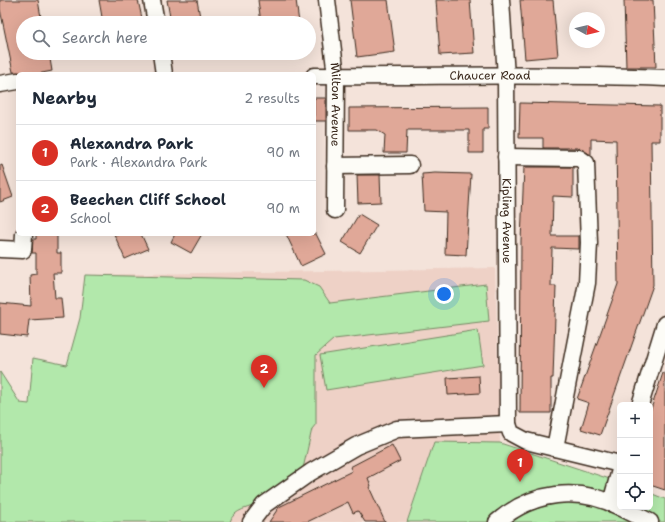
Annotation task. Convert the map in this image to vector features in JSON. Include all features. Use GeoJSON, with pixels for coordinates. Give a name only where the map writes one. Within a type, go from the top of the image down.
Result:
{"type":"FeatureCollection","features":[{"type":"Feature","properties":{"kind":"street"},"geometry":{"type":"LineString","coordinates":[[152,0],[155,16]]}},
{"type":"Feature","properties":{"kind":"street","name":"Milton Avenue"},"geometry":{"type":"LineString","coordinates":[[327,0],[336,76],[335,210]]}},
{"type":"Feature","properties":{"kind":"street","name":"Kipling Avenue"},"geometry":{"type":"LineString","coordinates":[[500,0],[506,77],[508,424]]}},
{"type":"Feature","properties":{"kind":"street"},"geometry":{"type":"LineString","coordinates":[[162,60],[164,72]]}},
{"type":"Feature","properties":{"kind":"street","name":"Chaucer Road"},"geometry":{"type":"LineString","coordinates":[[316,76],[506,77],[593,75],[665,78]]}},
{"type":"Feature","properties":{"kind":"street"},"geometry":{"type":"LineString","coordinates":[[506,157],[580,158],[586,163],[589,243],[587,283],[555,448]]}},
{"type":"Feature","properties":{"kind":"street"},"geometry":{"type":"LineString","coordinates":[[335,166],[410,165]]}},
{"type":"Feature","properties":{"kind":"street"},"geometry":{"type":"LineString","coordinates":[[0,249],[24,250],[24,236]]}},
{"type":"Feature","properties":{"kind":"street"},"geometry":{"type":"LineString","coordinates":[[641,402],[665,324]]}},
{"type":"Feature","properties":{"kind":"street"},"geometry":{"type":"LineString","coordinates":[[251,522],[264,505],[311,472],[356,446],[396,429],[508,424],[511,433],[518,438],[617,463]]}},
{"type":"Feature","properties":{"kind":"street"},"geometry":{"type":"LineString","coordinates":[[498,522],[506,515],[533,501],[560,493],[588,495],[617,506]]}},
{"type":"Feature","properties":{"kind":"street"},"geometry":{"type":"LineString","coordinates":[[625,510],[650,522]]}},
{"type":"Feature","properties":{"kind":"shaded area"},"geometry":{"type":"Polygon","coordinates":[[[495,268],[500,443],[434,442],[407,522],[0,522],[0,372],[20,403],[29,404],[33,358],[67,365],[80,318],[85,275],[495,268]]]}},
{"type":"Feature","properties":{"kind":"green space"},"geometry":{"type":"Polygon","coordinates":[[[85,275],[304,280],[319,287],[330,303],[486,284],[489,321],[334,339],[316,355],[316,424],[312,429],[302,473],[266,500],[235,514],[230,522],[0,522],[0,372],[20,403],[29,404],[33,358],[67,365],[80,318],[85,275]]]}},
{"type":"Feature","properties":{"kind":"green space"},"geometry":{"type":"Polygon","coordinates":[[[478,330],[483,365],[326,390],[320,355],[478,330]]]}},
{"type":"Feature","properties":{"kind":"green space"},"geometry":{"type":"Polygon","coordinates":[[[434,442],[500,443],[617,481],[617,510],[653,510],[653,494],[665,499],[665,522],[407,522],[434,442]]]}},
{"type":"Feature","properties":{"kind":"building"},"geometry":{"type":"Polygon","coordinates":[[[0,0],[38,0],[41,16],[16,16],[16,60],[50,60],[52,71],[13,72],[0,9],[0,0]]]}},
{"type":"Feature","properties":{"kind":"building"},"geometry":{"type":"Polygon","coordinates":[[[99,0],[138,0],[141,16],[102,16],[99,0]]]}},
{"type":"Feature","properties":{"kind":"building"},"geometry":{"type":"Polygon","coordinates":[[[167,0],[197,0],[200,16],[170,16],[167,0]]]}},
{"type":"Feature","properties":{"kind":"building"},"geometry":{"type":"Polygon","coordinates":[[[258,0],[296,0],[298,16],[260,16],[258,0]]]}},
{"type":"Feature","properties":{"kind":"building"},"geometry":{"type":"Polygon","coordinates":[[[350,0],[388,0],[395,52],[357,57],[350,0]]]}},
{"type":"Feature","properties":{"kind":"building"},"geometry":{"type":"Polygon","coordinates":[[[436,0],[470,0],[474,53],[440,55],[436,0]]]}},
{"type":"Feature","properties":{"kind":"building"},"geometry":{"type":"Polygon","coordinates":[[[520,0],[553,0],[558,56],[525,59],[520,0]]]}},
{"type":"Feature","properties":{"kind":"building"},"geometry":{"type":"Polygon","coordinates":[[[624,0],[653,0],[656,67],[626,67],[624,0]]]}},
{"type":"Feature","properties":{"kind":"building"},"geometry":{"type":"Polygon","coordinates":[[[316,98],[326,98],[326,121],[316,121],[316,98]]]}},
{"type":"Feature","properties":{"kind":"building"},"geometry":{"type":"Polygon","coordinates":[[[520,103],[660,106],[660,141],[651,141],[653,285],[600,435],[581,429],[589,403],[577,399],[618,284],[616,140],[591,139],[591,155],[579,148],[543,148],[543,138],[519,138],[520,103]]]}},
{"type":"Feature","properties":{"kind":"building"},"geometry":{"type":"Polygon","coordinates":[[[488,107],[488,129],[483,129],[483,153],[469,153],[469,130],[407,130],[406,153],[384,153],[385,135],[377,130],[349,130],[349,108],[488,107]]]}},
{"type":"Feature","properties":{"kind":"building"},"geometry":{"type":"Polygon","coordinates":[[[2,165],[13,197],[0,202],[0,166],[2,165]]]}},
{"type":"Feature","properties":{"kind":"building"},"geometry":{"type":"Polygon","coordinates":[[[524,167],[573,167],[573,197],[553,196],[552,236],[579,236],[579,249],[552,248],[551,286],[556,286],[553,378],[551,378],[551,413],[520,413],[521,241],[524,167]]]}},
{"type":"Feature","properties":{"kind":"building"},"geometry":{"type":"Polygon","coordinates":[[[422,174],[471,174],[466,255],[445,254],[446,212],[424,211],[422,174]]]}},
{"type":"Feature","properties":{"kind":"building"},"geometry":{"type":"Polygon","coordinates":[[[357,175],[380,175],[381,202],[358,203],[357,175]]]}},
{"type":"Feature","properties":{"kind":"building"},"geometry":{"type":"Polygon","coordinates":[[[359,214],[377,225],[360,253],[342,242],[359,214]]]}},
{"type":"Feature","properties":{"kind":"building"},"geometry":{"type":"Polygon","coordinates":[[[316,234],[326,254],[301,266],[287,236],[316,236],[316,234]]]}},
{"type":"Feature","properties":{"kind":"building"},"geometry":{"type":"Polygon","coordinates":[[[36,236],[57,236],[57,253],[61,253],[61,273],[53,273],[55,298],[61,298],[63,318],[29,320],[27,337],[0,334],[0,303],[31,306],[30,275],[36,274],[36,253],[32,253],[33,239],[36,239],[36,236]]]}},
{"type":"Feature","properties":{"kind":"building"},"geometry":{"type":"Polygon","coordinates":[[[115,236],[142,236],[148,249],[125,259],[115,236]]]}},
{"type":"Feature","properties":{"kind":"building"},"geometry":{"type":"Polygon","coordinates":[[[174,236],[201,236],[191,253],[171,242],[174,236]]]}},
{"type":"Feature","properties":{"kind":"building"},"geometry":{"type":"Polygon","coordinates":[[[663,373],[665,374],[665,490],[653,486],[653,403],[663,373]]]}},
{"type":"Feature","properties":{"kind":"building"},"geometry":{"type":"Polygon","coordinates":[[[479,376],[480,393],[448,395],[447,378],[479,376]]]}},
{"type":"Feature","properties":{"kind":"building"},"geometry":{"type":"Polygon","coordinates":[[[392,445],[400,461],[368,478],[371,486],[369,487],[385,522],[365,522],[358,511],[353,513],[348,502],[307,522],[269,522],[279,507],[352,471],[350,467],[392,445]]]}},
{"type":"Feature","properties":{"kind":"place","name":"Beechen Cliff School"},"geometry":{"type":"Point","coordinates":[264,388]}},
{"type":"Feature","properties":{"kind":"place","name":"Alexandra Park"},"geometry":{"type":"Point","coordinates":[520,482]}}]}
